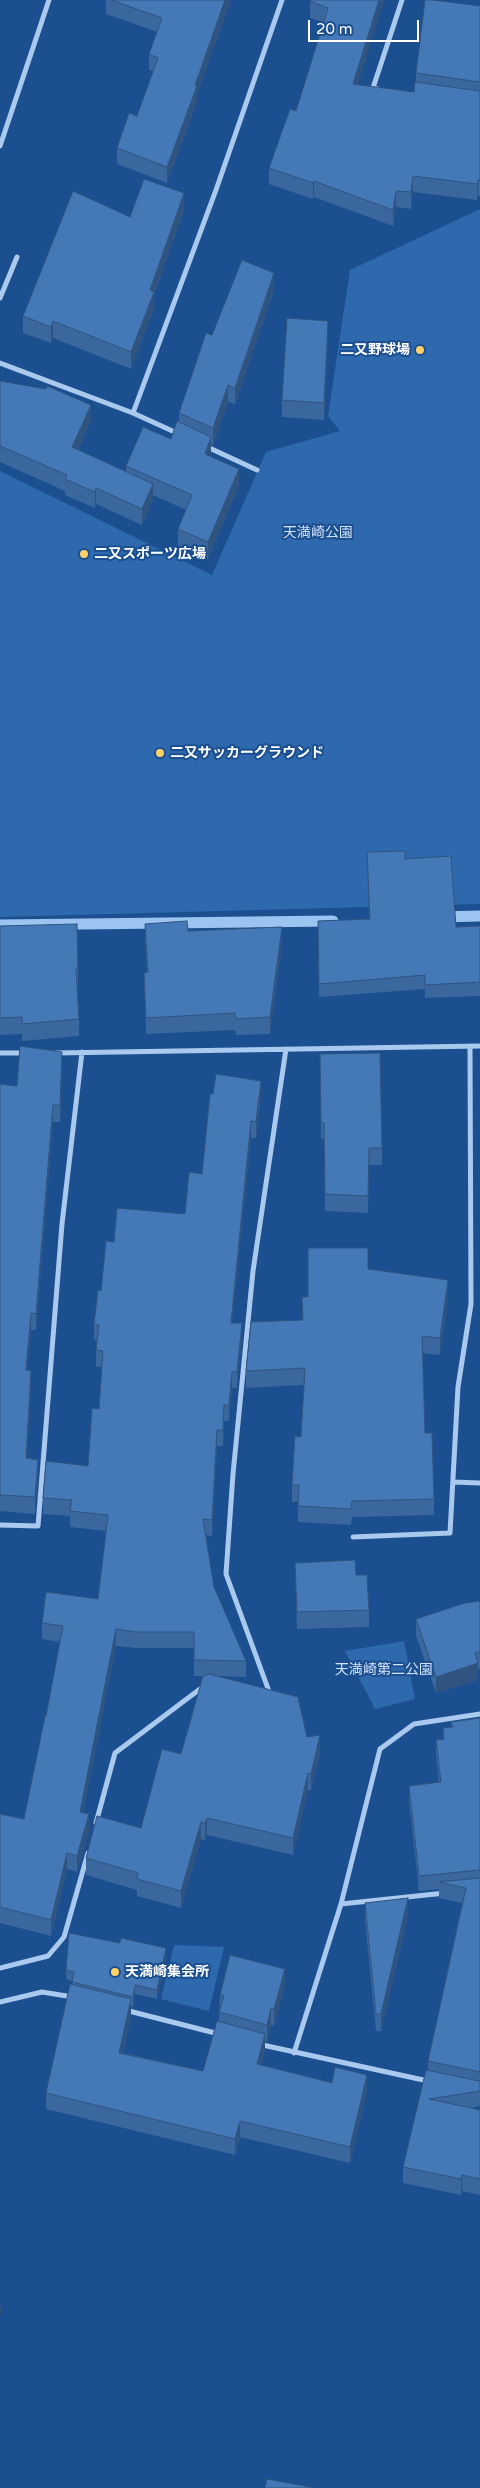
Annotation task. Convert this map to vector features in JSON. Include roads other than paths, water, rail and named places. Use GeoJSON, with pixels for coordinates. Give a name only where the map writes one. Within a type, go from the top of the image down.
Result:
{"type":"FeatureCollection","features":[{"type":"Feature","properties":{"kind":"street"},"geometry":{"type":"LineString","coordinates":[[0,145],[49,0]]}},
{"type":"Feature","properties":{"kind":"street"},"geometry":{"type":"LineString","coordinates":[[133,413],[216,190],[282,0]]}},
{"type":"Feature","properties":{"kind":"street"},"geometry":{"type":"LineString","coordinates":[[383,89],[373,88],[402,0]]}},
{"type":"Feature","properties":{"kind":"street"},"geometry":{"type":"LineString","coordinates":[[0,298],[17,257]]}},
{"type":"Feature","properties":{"kind":"street"},"geometry":{"type":"LineString","coordinates":[[0,363],[133,413],[186,437]]}},
{"type":"Feature","properties":{"kind":"street"},"geometry":{"type":"LineString","coordinates":[[195,441],[257,470]]}},
{"type":"Feature","properties":{"kind":"street"},"geometry":{"type":"LineString","coordinates":[[353,1537],[450,1533],[458,1386],[471,1304],[470,1046]]}},
{"type":"Feature","properties":{"kind":"street"},"geometry":{"type":"LineString","coordinates":[[45,1053],[480,1046]]}},
{"type":"Feature","properties":{"kind":"street"},"geometry":{"type":"LineString","coordinates":[[261,1692],[270,1694],[226,1574],[233,1474],[254,1271],[286,1049]]}},
{"type":"Feature","properties":{"kind":"street"},"geometry":{"type":"LineString","coordinates":[[0,1525],[38,1526],[62,1224],[82,1052]]}},
{"type":"Feature","properties":{"kind":"street"},"geometry":{"type":"LineString","coordinates":[[0,1053],[36,1053]]}},
{"type":"Feature","properties":{"kind":"street"},"geometry":{"type":"LineString","coordinates":[[453,1482],[480,1483]]}},
{"type":"Feature","properties":{"kind":"street"},"geometry":{"type":"LineString","coordinates":[[95,1827],[115,1754],[204,1686],[213,1687]]}},
{"type":"Feature","properties":{"kind":"street"},"geometry":{"type":"LineString","coordinates":[[294,2053],[341,1904],[380,1749],[414,1724],[480,1714]]}},
{"type":"Feature","properties":{"kind":"street"},"geometry":{"type":"LineString","coordinates":[[0,1968],[48,1956],[64,1938],[90,1846]]}},
{"type":"Feature","properties":{"kind":"street"},"geometry":{"type":"LineString","coordinates":[[341,1904],[450,1892]]}},
{"type":"Feature","properties":{"kind":"street"},"geometry":{"type":"LineString","coordinates":[[0,2002],[42,1992],[84,1999]]}},
{"type":"Feature","properties":{"kind":"street"},"geometry":{"type":"LineString","coordinates":[[122,2009],[227,2036]]}},
{"type":"Feature","properties":{"kind":"street"},"geometry":{"type":"LineString","coordinates":[[256,2043],[294,2053],[434,2082]]}},
{"type":"Feature","properties":{"kind":"waterway"},"geometry":{"type":"LineString","coordinates":[[439,917],[480,916]]}},
{"type":"Feature","properties":{"kind":"waterway"},"geometry":{"type":"LineString","coordinates":[[0,925],[333,921]]}},
{"type":"Feature","properties":{"kind":"place","name":"二又野球場"},"geometry":{"type":"Point","coordinates":[420,350]}},
{"type":"Feature","properties":{"kind":"place","name":"二又スポーツ広場"},"geometry":{"type":"Point","coordinates":[84,554]}},
{"type":"Feature","properties":{"kind":"place","name":"二又サッカーグラウンド"},"geometry":{"type":"Point","coordinates":[160,753]}},
{"type":"Feature","properties":{"kind":"place","name":"天満崎集会所"},"geometry":{"type":"Point","coordinates":[115,1972]}},
{"type":"Feature","properties":{"kind":"park label","name":"天満崎公園"},"geometry":{"type":"Point","coordinates":[318,533]}},
{"type":"Feature","properties":{"kind":"park label","name":"天満崎第二公園"},"geometry":{"type":"Point","coordinates":[384,1670]}}]}
